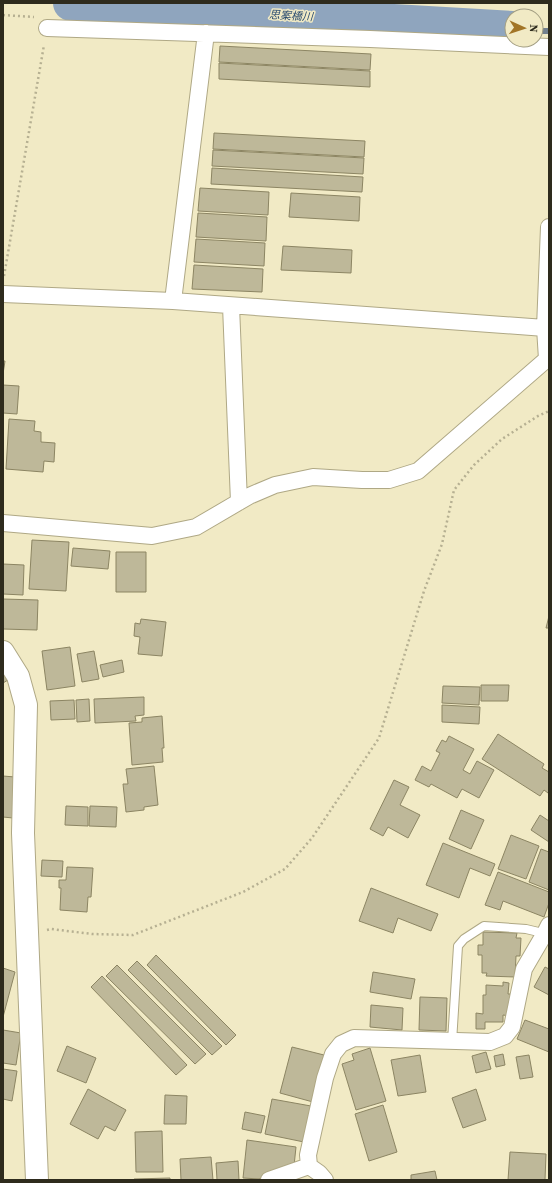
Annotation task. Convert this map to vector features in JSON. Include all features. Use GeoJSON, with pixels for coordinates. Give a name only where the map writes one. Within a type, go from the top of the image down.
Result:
{"type":"FeatureCollection","features":[{"type":"Feature","properties":{"kind":"street"},"geometry":{"type":"LineString","coordinates":[[47,28],[370,39],[549,47]]}},
{"type":"Feature","properties":{"kind":"street"},"geometry":{"type":"LineString","coordinates":[[173,302],[206,33]]}},
{"type":"Feature","properties":{"kind":"street"},"geometry":{"type":"LineString","coordinates":[[3,523],[152,536],[196,527],[248,496],[275,485],[313,477],[389,480],[418,471],[548,359],[545,328],[549,227]]}},
{"type":"Feature","properties":{"kind":"street"},"geometry":{"type":"LineString","coordinates":[[3,294],[173,302],[545,328]]}},
{"type":"Feature","properties":{"kind":"street"},"geometry":{"type":"LineString","coordinates":[[231,306],[239,502]]}},
{"type":"Feature","properties":{"kind":"street"},"geometry":{"type":"LineString","coordinates":[[3,652],[18,676],[26,705],[23,833],[37,1180]]}},
{"type":"Feature","properties":{"kind":"street"},"geometry":{"type":"LineString","coordinates":[[325,1180],[319,1173],[309,1166],[308,1155],[325,1078],[332,1054],[341,1044],[354,1038],[490,1042],[505,1036],[512,1027],[524,969],[548,931]]}},
{"type":"Feature","properties":{"kind":"street"},"geometry":{"type":"LineString","coordinates":[[269,1180],[309,1166]]}},
{"type":"Feature","properties":{"kind":"lane"},"geometry":{"type":"LineString","coordinates":[[452,1042],[458,946],[464,939],[484,926],[548,931]]}},
{"type":"Feature","properties":{"kind":"path"},"geometry":{"type":"LineString","coordinates":[[3,15],[50,18],[3,281]]}},
{"type":"Feature","properties":{"kind":"path"},"geometry":{"type":"LineString","coordinates":[[27,934],[51,929],[92,934],[132,936],[243,892],[285,869],[312,838],[379,738],[424,591],[442,544],[454,490],[474,465],[502,439],[538,416],[549,411]]}},
{"type":"Feature","properties":{"kind":"building"},"geometry":{"type":"Polygon","coordinates":[[[220,46],[371,54],[370,70],[219,62],[220,46]]]}},
{"type":"Feature","properties":{"kind":"building"},"geometry":{"type":"Polygon","coordinates":[[[219,63],[370,71],[370,87],[219,79],[219,63]]]}},
{"type":"Feature","properties":{"kind":"building"},"geometry":{"type":"Polygon","coordinates":[[[214,133],[365,141],[364,157],[213,149],[214,133]]]}},
{"type":"Feature","properties":{"kind":"building"},"geometry":{"type":"Polygon","coordinates":[[[213,150],[364,158],[363,174],[212,166],[213,150]]]}},
{"type":"Feature","properties":{"kind":"building"},"geometry":{"type":"Polygon","coordinates":[[[212,168],[363,177],[362,192],[211,184],[212,168]]]}},
{"type":"Feature","properties":{"kind":"building"},"geometry":{"type":"Polygon","coordinates":[[[200,188],[269,192],[268,215],[198,211],[200,188]]]}},
{"type":"Feature","properties":{"kind":"building"},"geometry":{"type":"Polygon","coordinates":[[[291,193],[360,197],[359,221],[289,217],[291,193]]]}},
{"type":"Feature","properties":{"kind":"building"},"geometry":{"type":"Polygon","coordinates":[[[198,213],[267,217],[266,241],[196,237],[198,213]]]}},
{"type":"Feature","properties":{"kind":"building"},"geometry":{"type":"Polygon","coordinates":[[[196,239],[265,243],[264,266],[194,262],[196,239]]]}},
{"type":"Feature","properties":{"kind":"building"},"geometry":{"type":"Polygon","coordinates":[[[283,246],[352,250],[351,273],[281,270],[283,246]]]}},
{"type":"Feature","properties":{"kind":"building"},"geometry":{"type":"Polygon","coordinates":[[[194,265],[263,269],[262,292],[192,289],[194,265]]]}},
{"type":"Feature","properties":{"kind":"building"},"geometry":{"type":"Polygon","coordinates":[[[3,361],[5,361],[3,374],[3,361]]]}},
{"type":"Feature","properties":{"kind":"building"},"geometry":{"type":"Polygon","coordinates":[[[3,385],[19,386],[17,414],[3,413],[3,385]]]}},
{"type":"Feature","properties":{"kind":"building"},"geometry":{"type":"Polygon","coordinates":[[[9,419],[35,421],[34,431],[41,432],[41,442],[55,443],[54,462],[44,461],[43,472],[6,469],[9,419]]]}},
{"type":"Feature","properties":{"kind":"building"},"geometry":{"type":"Polygon","coordinates":[[[32,540],[69,542],[66,591],[29,589],[32,540]]]}},
{"type":"Feature","properties":{"kind":"building"},"geometry":{"type":"Polygon","coordinates":[[[73,548],[110,551],[108,569],[71,566],[73,548]]]}},
{"type":"Feature","properties":{"kind":"building"},"geometry":{"type":"Polygon","coordinates":[[[116,552],[146,552],[146,592],[116,592],[116,552]]]}},
{"type":"Feature","properties":{"kind":"building"},"geometry":{"type":"Polygon","coordinates":[[[3,564],[24,565],[23,595],[3,594],[3,564]]]}},
{"type":"Feature","properties":{"kind":"building"},"geometry":{"type":"Polygon","coordinates":[[[3,599],[38,600],[37,630],[3,629],[3,599]]]}},
{"type":"Feature","properties":{"kind":"building"},"geometry":{"type":"Polygon","coordinates":[[[549,616],[549,628],[546,628],[549,616]]]}},
{"type":"Feature","properties":{"kind":"building"},"geometry":{"type":"Polygon","coordinates":[[[141,619],[166,622],[162,656],[138,654],[140,637],[134,636],[135,623],[140,624],[141,619]]]}},
{"type":"Feature","properties":{"kind":"building"},"geometry":{"type":"Polygon","coordinates":[[[70,647],[75,686],[47,690],[42,651],[70,647]]]}},
{"type":"Feature","properties":{"kind":"building"},"geometry":{"type":"Polygon","coordinates":[[[94,651],[99,679],[82,682],[77,654],[94,651]]]}},
{"type":"Feature","properties":{"kind":"building"},"geometry":{"type":"Polygon","coordinates":[[[122,660],[124,672],[103,677],[100,665],[122,660]]]}},
{"type":"Feature","properties":{"kind":"building"},"geometry":{"type":"Polygon","coordinates":[[[3,672],[8,680],[3,683],[3,672]]]}},
{"type":"Feature","properties":{"kind":"building"},"geometry":{"type":"Polygon","coordinates":[[[481,685],[509,685],[508,701],[481,701],[481,685]]]}},
{"type":"Feature","properties":{"kind":"building"},"geometry":{"type":"Polygon","coordinates":[[[443,686],[480,687],[479,705],[442,703],[443,686]]]}},
{"type":"Feature","properties":{"kind":"building"},"geometry":{"type":"Polygon","coordinates":[[[144,697],[144,715],[135,716],[136,721],[95,723],[94,699],[144,697]]]}},
{"type":"Feature","properties":{"kind":"building"},"geometry":{"type":"Polygon","coordinates":[[[89,699],[90,721],[77,722],[76,700],[89,699]]]}},
{"type":"Feature","properties":{"kind":"building"},"geometry":{"type":"Polygon","coordinates":[[[74,700],[75,719],[51,720],[50,701],[74,700]]]}},
{"type":"Feature","properties":{"kind":"building"},"geometry":{"type":"Polygon","coordinates":[[[442,705],[480,707],[479,724],[442,722],[442,705]]]}},
{"type":"Feature","properties":{"kind":"building"},"geometry":{"type":"Polygon","coordinates":[[[162,716],[164,748],[162,748],[163,762],[132,765],[129,723],[142,722],[142,718],[162,716]]]}},
{"type":"Feature","properties":{"kind":"building"},"geometry":{"type":"Polygon","coordinates":[[[498,734],[544,764],[542,768],[549,772],[548,793],[544,790],[540,796],[482,759],[498,734]]]}},
{"type":"Feature","properties":{"kind":"building"},"geometry":{"type":"Polygon","coordinates":[[[449,736],[474,749],[463,770],[470,774],[477,761],[494,770],[479,798],[462,789],[457,798],[431,784],[429,787],[415,780],[422,766],[431,771],[440,753],[436,751],[442,740],[446,742],[449,736]]]}},
{"type":"Feature","properties":{"kind":"building"},"geometry":{"type":"Polygon","coordinates":[[[154,766],[158,805],[144,807],[144,810],[126,812],[123,784],[128,784],[126,769],[154,766]]]}},
{"type":"Feature","properties":{"kind":"building"},"geometry":{"type":"Polygon","coordinates":[[[3,776],[15,777],[13,818],[3,817],[3,776]]]}},
{"type":"Feature","properties":{"kind":"building"},"geometry":{"type":"Polygon","coordinates":[[[394,780],[409,787],[400,805],[420,815],[408,838],[388,827],[383,836],[370,829],[394,780]]]}},
{"type":"Feature","properties":{"kind":"building"},"geometry":{"type":"Polygon","coordinates":[[[66,806],[88,807],[88,826],[65,825],[66,806]]]}},
{"type":"Feature","properties":{"kind":"building"},"geometry":{"type":"Polygon","coordinates":[[[90,806],[117,807],[116,827],[89,826],[90,806]]]}},
{"type":"Feature","properties":{"kind":"building"},"geometry":{"type":"Polygon","coordinates":[[[461,810],[484,820],[471,849],[449,839],[461,810]]]}},
{"type":"Feature","properties":{"kind":"building"},"geometry":{"type":"Polygon","coordinates":[[[540,815],[549,821],[549,842],[531,830],[540,815]]]}},
{"type":"Feature","properties":{"kind":"building"},"geometry":{"type":"Polygon","coordinates":[[[511,835],[539,846],[526,879],[498,869],[511,835]]]}},
{"type":"Feature","properties":{"kind":"building"},"geometry":{"type":"Polygon","coordinates":[[[443,843],[495,864],[490,876],[470,868],[459,898],[426,885],[443,843]]]}},
{"type":"Feature","properties":{"kind":"building"},"geometry":{"type":"Polygon","coordinates":[[[541,849],[549,852],[549,890],[529,882],[541,849]]]}},
{"type":"Feature","properties":{"kind":"building"},"geometry":{"type":"Polygon","coordinates":[[[42,860],[63,861],[62,877],[41,876],[42,860]]]}},
{"type":"Feature","properties":{"kind":"building"},"geometry":{"type":"Polygon","coordinates":[[[67,867],[93,868],[91,897],[88,897],[87,912],[60,910],[61,888],[59,888],[59,880],[66,880],[67,867]]]}},
{"type":"Feature","properties":{"kind":"building"},"geometry":{"type":"Polygon","coordinates":[[[498,872],[549,892],[549,903],[544,917],[503,901],[500,910],[485,905],[498,872]]]}},
{"type":"Feature","properties":{"kind":"building"},"geometry":{"type":"Polygon","coordinates":[[[371,888],[438,914],[431,931],[398,918],[393,933],[359,921],[371,888]]]}},
{"type":"Feature","properties":{"kind":"building"},"geometry":{"type":"Polygon","coordinates":[[[483,932],[517,933],[516,938],[521,938],[520,956],[516,956],[515,977],[486,976],[487,973],[482,973],[482,955],[478,955],[478,945],[483,945],[483,932]]]}},
{"type":"Feature","properties":{"kind":"building"},"geometry":{"type":"Polygon","coordinates":[[[156,955],[236,1035],[226,1045],[147,965],[156,955]]]}},
{"type":"Feature","properties":{"kind":"building"},"geometry":{"type":"Polygon","coordinates":[[[137,961],[222,1046],[212,1055],[128,970],[137,961]]]}},
{"type":"Feature","properties":{"kind":"building"},"geometry":{"type":"Polygon","coordinates":[[[117,965],[206,1054],[195,1064],[106,976],[117,965]]]}},
{"type":"Feature","properties":{"kind":"building"},"geometry":{"type":"Polygon","coordinates":[[[545,967],[549,969],[549,995],[534,987],[545,967]]]}},
{"type":"Feature","properties":{"kind":"building"},"geometry":{"type":"Polygon","coordinates":[[[3,968],[15,972],[3,1017],[3,968]]]}},
{"type":"Feature","properties":{"kind":"building"},"geometry":{"type":"Polygon","coordinates":[[[373,972],[415,979],[411,999],[370,992],[373,972]]]}},
{"type":"Feature","properties":{"kind":"building"},"geometry":{"type":"Polygon","coordinates":[[[102,976],[187,1065],[176,1075],[91,987],[102,976]]]}},
{"type":"Feature","properties":{"kind":"building"},"geometry":{"type":"Polygon","coordinates":[[[503,982],[509,983],[508,994],[511,994],[510,1016],[503,1015],[503,1022],[485,1022],[485,1029],[476,1029],[476,1013],[483,1014],[483,995],[486,995],[486,985],[503,986],[503,982]]]}},
{"type":"Feature","properties":{"kind":"building"},"geometry":{"type":"Polygon","coordinates":[[[420,997],[447,998],[446,1031],[419,1030],[420,997]]]}},
{"type":"Feature","properties":{"kind":"building"},"geometry":{"type":"Polygon","coordinates":[[[371,1005],[403,1008],[402,1030],[370,1027],[371,1005]]]}},
{"type":"Feature","properties":{"kind":"building"},"geometry":{"type":"Polygon","coordinates":[[[525,1020],[549,1029],[549,1052],[517,1039],[525,1020]]]}},
{"type":"Feature","properties":{"kind":"building"},"geometry":{"type":"Polygon","coordinates":[[[3,1030],[21,1033],[16,1065],[3,1063],[3,1030]]]}},
{"type":"Feature","properties":{"kind":"building"},"geometry":{"type":"Polygon","coordinates":[[[67,1046],[96,1058],[86,1083],[57,1071],[67,1046]]]}},
{"type":"Feature","properties":{"kind":"building"},"geometry":{"type":"Polygon","coordinates":[[[292,1047],[324,1055],[313,1102],[280,1093],[292,1047]]]}},
{"type":"Feature","properties":{"kind":"building"},"geometry":{"type":"Polygon","coordinates":[[[370,1048],[386,1101],[356,1110],[342,1064],[354,1060],[352,1054],[370,1048]]]}},
{"type":"Feature","properties":{"kind":"building"},"geometry":{"type":"Polygon","coordinates":[[[486,1052],[491,1069],[476,1073],[472,1056],[486,1052]]]}},
{"type":"Feature","properties":{"kind":"building"},"geometry":{"type":"Polygon","coordinates":[[[503,1054],[505,1065],[496,1067],[494,1056],[503,1054]]]}},
{"type":"Feature","properties":{"kind":"building"},"geometry":{"type":"Polygon","coordinates":[[[420,1055],[426,1092],[398,1096],[391,1060],[420,1055]]]}},
{"type":"Feature","properties":{"kind":"building"},"geometry":{"type":"Polygon","coordinates":[[[529,1055],[533,1077],[520,1079],[516,1057],[529,1055]]]}},
{"type":"Feature","properties":{"kind":"building"},"geometry":{"type":"Polygon","coordinates":[[[3,1069],[17,1071],[12,1101],[3,1099],[3,1069]]]}},
{"type":"Feature","properties":{"kind":"building"},"geometry":{"type":"Polygon","coordinates":[[[88,1089],[126,1110],[115,1131],[105,1126],[98,1139],[70,1124],[88,1089]]]}},
{"type":"Feature","properties":{"kind":"building"},"geometry":{"type":"Polygon","coordinates":[[[476,1089],[486,1120],[463,1128],[452,1098],[476,1089]]]}},
{"type":"Feature","properties":{"kind":"building"},"geometry":{"type":"Polygon","coordinates":[[[165,1095],[187,1096],[186,1124],[164,1124],[165,1095]]]}},
{"type":"Feature","properties":{"kind":"building"},"geometry":{"type":"Polygon","coordinates":[[[272,1099],[311,1106],[304,1142],[265,1134],[272,1099]]]}},
{"type":"Feature","properties":{"kind":"building"},"geometry":{"type":"Polygon","coordinates":[[[383,1105],[397,1152],[369,1161],[355,1114],[383,1105]]]}},
{"type":"Feature","properties":{"kind":"building"},"geometry":{"type":"Polygon","coordinates":[[[245,1112],[265,1116],[261,1133],[242,1129],[245,1112]]]}},
{"type":"Feature","properties":{"kind":"building"},"geometry":{"type":"Polygon","coordinates":[[[162,1131],[163,1172],[136,1172],[135,1132],[162,1131]]]}},
{"type":"Feature","properties":{"kind":"building"},"geometry":{"type":"Polygon","coordinates":[[[247,1140],[296,1147],[294,1166],[259,1179],[243,1178],[247,1140]]]}},
{"type":"Feature","properties":{"kind":"building"},"geometry":{"type":"Polygon","coordinates":[[[510,1152],[546,1154],[545,1180],[508,1180],[510,1152]]]}},
{"type":"Feature","properties":{"kind":"building"},"geometry":{"type":"Polygon","coordinates":[[[211,1157],[213,1180],[181,1180],[180,1159],[211,1157]]]}},
{"type":"Feature","properties":{"kind":"building"},"geometry":{"type":"Polygon","coordinates":[[[238,1161],[239,1180],[217,1180],[216,1163],[238,1161]]]}},
{"type":"Feature","properties":{"kind":"building"},"geometry":{"type":"Polygon","coordinates":[[[435,1171],[437,1180],[411,1180],[411,1175],[435,1171]]]}},
{"type":"Feature","properties":{"kind":"building"},"geometry":{"type":"Polygon","coordinates":[[[170,1178],[170,1180],[134,1180],[134,1179],[170,1178]]]}},
{"type":"Feature","properties":{"kind":"waterway","name":"思案橋川"},"geometry":{"type":"LineString","coordinates":[[71,3],[504,29]]}},
{"type":"Feature","properties":{"kind":"waterway","name":"思案橋川"},"geometry":{"type":"LineString","coordinates":[[544,31],[549,31]]}}]}
